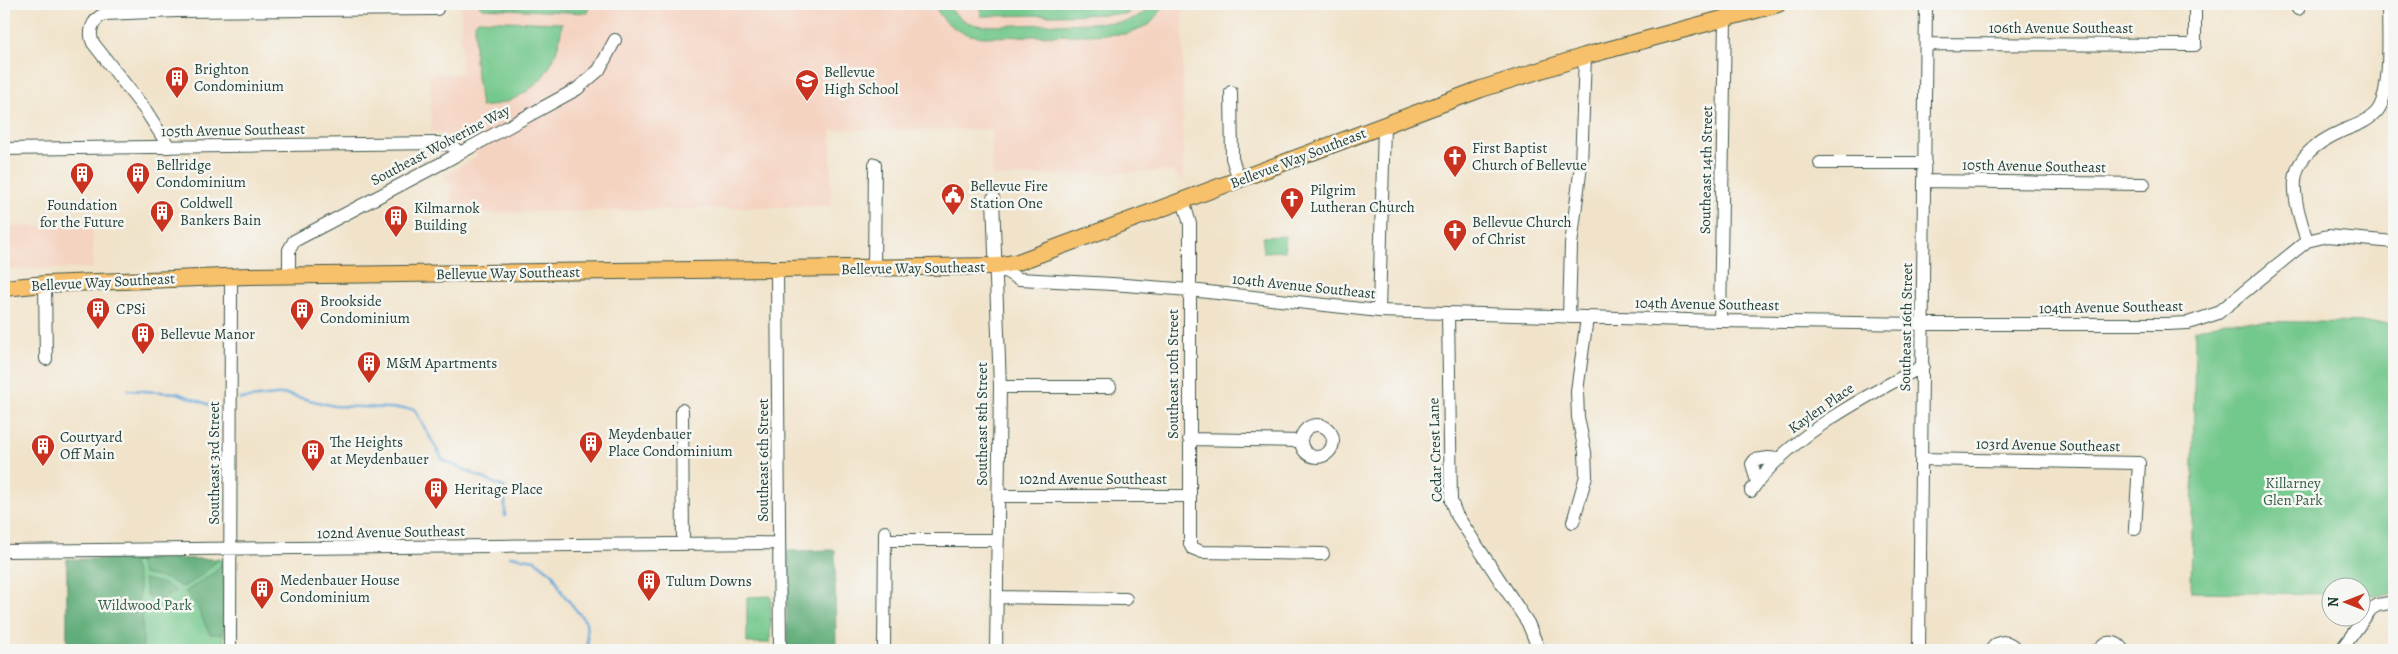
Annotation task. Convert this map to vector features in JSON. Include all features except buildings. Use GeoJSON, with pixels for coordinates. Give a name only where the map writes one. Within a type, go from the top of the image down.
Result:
{"type":"FeatureCollection","features":[{"type":"Feature","properties":{"kind":"main road","name":"Bellevue Way Southeast"},"geometry":{"type":"LineString","coordinates":[[4,287],[231,276],[996,266],[1018,262],[1481,89],[1585,56],[1778,4]]}},
{"type":"Feature","properties":{"kind":"street","name":"Southeast 16th Street"},"geometry":{"type":"LineString","coordinates":[[1919,650],[1926,4]]}},
{"type":"Feature","properties":{"kind":"street","name":"106th Avenue Southeast"},"geometry":{"type":"LineString","coordinates":[[1926,44],[2196,45],[2196,4]]}},
{"type":"Feature","properties":{"kind":"street"},"geometry":{"type":"LineString","coordinates":[[2307,241],[2294,193],[2297,172],[2302,161],[2321,142],[2362,123],[2378,110],[2382,101],[2387,74],[2388,4]]}},
{"type":"Feature","properties":{"kind":"street"},"geometry":{"type":"LineString","coordinates":[[168,147],[146,111],[94,43],[91,33],[92,27],[99,16],[110,13],[177,7],[385,6],[438,9]]}},
{"type":"Feature","properties":{"kind":"street","name":"Southeast 14th Street"},"geometry":{"type":"LineString","coordinates":[[1720,321],[1724,19]]}},
{"type":"Feature","properties":{"kind":"street","name":"Southeast Wolverine Way"},"geometry":{"type":"LineString","coordinates":[[289,275],[289,250],[294,241],[577,89],[598,70],[616,40]]}},
{"type":"Feature","properties":{"kind":"street"},"geometry":{"type":"LineString","coordinates":[[1569,317],[1572,238],[1581,165],[1585,56]]}},
{"type":"Feature","properties":{"kind":"street"},"geometry":{"type":"LineString","coordinates":[[1231,92],[1232,158],[1239,180]]}},
{"type":"Feature","properties":{"kind":"street"},"geometry":{"type":"LineString","coordinates":[[1379,311],[1384,125]]}},
{"type":"Feature","properties":{"kind":"street","name":"105th Avenue Southeast"},"geometry":{"type":"LineString","coordinates":[[4,149],[438,144],[451,146],[460,153]]}},
{"type":"Feature","properties":{"kind":"street"},"geometry":{"type":"LineString","coordinates":[[1820,163],[1925,163]]}},
{"type":"Feature","properties":{"kind":"street"},"geometry":{"type":"LineString","coordinates":[[874,269],[875,164]]}},
{"type":"Feature","properties":{"kind":"street","name":"105th Avenue Southeast"},"geometry":{"type":"LineString","coordinates":[[1924,181],[2144,184]]}},
{"type":"Feature","properties":{"kind":"street","name":"Southeast 8th Street"},"geometry":{"type":"LineString","coordinates":[[993,198],[1000,387],[996,650]]}},
{"type":"Feature","properties":{"kind":"street","name":"Southeast 10th Street"},"geometry":{"type":"LineString","coordinates":[[1183,200],[1190,224],[1188,538],[1192,548],[1202,552],[1324,554]]}},
{"type":"Feature","properties":{"kind":"street","name":"104th Avenue Southeast"},"geometry":{"type":"LineString","coordinates":[[996,266],[1019,280],[1190,290],[1379,311],[1720,321],[1923,324],[2188,323],[2204,320],[2224,309],[2307,241],[2317,237],[2334,236],[2394,242]]}},
{"type":"Feature","properties":{"kind":"street","name":"Southeast 6th Street"},"geometry":{"type":"LineString","coordinates":[[777,270],[780,650]]}},
{"type":"Feature","properties":{"kind":"street","name":"Southeast 3rd Street"},"geometry":{"type":"LineString","coordinates":[[230,650],[231,276]]}},
{"type":"Feature","properties":{"kind":"street"},"geometry":{"type":"LineString","coordinates":[[45,284],[46,359]]}},
{"type":"Feature","properties":{"kind":"street","name":"Cedar Crest Lane"},"geometry":{"type":"LineString","coordinates":[[1448,314],[1451,501],[1456,514],[1528,623],[1539,650]]}},
{"type":"Feature","properties":{"kind":"street"},"geometry":{"type":"LineString","coordinates":[[1573,522],[1586,476],[1585,452],[1578,417],[1577,391],[1587,318]]}},
{"type":"Feature","properties":{"kind":"street","name":"Kaylen Place"},"geometry":{"type":"LineString","coordinates":[[1754,487],[1798,442],[1866,396],[1922,366]]}},
{"type":"Feature","properties":{"kind":"street"},"geometry":{"type":"LineString","coordinates":[[1000,387],[1110,387]]}},
{"type":"Feature","properties":{"kind":"street"},"geometry":{"type":"LineString","coordinates":[[682,410],[683,544]]}},
{"type":"Feature","properties":{"kind":"street"},"geometry":{"type":"LineString","coordinates":[[1189,439],[1301,441]]}},
{"type":"Feature","properties":{"kind":"street","name":"103rd Avenue Southeast"},"geometry":{"type":"LineString","coordinates":[[1921,459],[2139,463],[2135,529]]}},
{"type":"Feature","properties":{"kind":"street","name":"102nd Avenue Southeast"},"geometry":{"type":"LineString","coordinates":[[998,496],[1188,496]]}},
{"type":"Feature","properties":{"kind":"street"},"geometry":{"type":"LineString","coordinates":[[884,650],[885,536],[998,540]]}},
{"type":"Feature","properties":{"kind":"street","name":"102nd Avenue Southeast"},"geometry":{"type":"LineString","coordinates":[[4,552],[779,543]]}},
{"type":"Feature","properties":{"kind":"street"},"geometry":{"type":"LineString","coordinates":[[997,597],[1126,599]]}},
{"type":"Feature","properties":{"kind":"street"},"geometry":{"type":"LineString","coordinates":[[2341,650],[2371,609],[2378,605],[2394,602]]}},
{"type":"Feature","properties":{"kind":"street"},"geometry":{"type":"LineString","coordinates":[[1993,648],[2006,642],[2013,645],[2017,650]]}},
{"type":"Feature","properties":{"kind":"street"},"geometry":{"type":"LineString","coordinates":[[2098,650],[2102,644],[2110,642],[2119,645],[2123,650]]}},
{"type":"Feature","properties":{"kind":"shaded area","name":"Bellevue High School"},"geometry":{"type":"Polygon","coordinates":[[[461,4],[1183,4],[1183,181],[1172,171],[992,177],[992,129],[831,130],[831,206],[450,214],[452,186],[443,177],[477,156],[469,138],[431,133],[430,75],[461,74],[461,4]]]}},
{"type":"Feature","properties":{"kind":"shaded area"},"geometry":{"type":"Polygon","coordinates":[[[93,226],[93,268],[4,269],[4,227],[93,226]]]}},
{"type":"Feature","properties":{"kind":"green space"},"geometry":{"type":"Polygon","coordinates":[[[478,4],[588,4],[588,13],[482,8],[478,4]]]}},
{"type":"Feature","properties":{"kind":"green space"},"geometry":{"type":"Polygon","coordinates":[[[934,4],[947,4],[963,20],[985,26],[1125,22],[1143,14],[1153,4],[1166,4],[1150,24],[1127,34],[985,37],[961,32],[954,28],[943,18],[934,4]]]}},
{"type":"Feature","properties":{"kind":"green space"},"geometry":{"type":"Polygon","coordinates":[[[981,4],[1128,4],[1128,14],[981,16],[981,4]]]}},
{"type":"Feature","properties":{"kind":"green space"},"geometry":{"type":"Polygon","coordinates":[[[478,20],[562,23],[555,56],[548,70],[538,82],[514,99],[481,107],[475,61],[475,24],[478,20]]]}},
{"type":"Feature","properties":{"kind":"green space"},"geometry":{"type":"Polygon","coordinates":[[[1285,236],[1285,251],[1263,252],[1263,237],[1285,236]]]}},
{"type":"Feature","properties":{"kind":"green space","name":"Killarney Glen Park"},"geometry":{"type":"Polygon","coordinates":[[[2226,321],[2394,323],[2394,595],[2370,595],[2370,576],[2320,576],[2320,594],[2191,592],[2195,330],[2226,321]]]}},
{"type":"Feature","properties":{"kind":"green space"},"geometry":{"type":"Polygon","coordinates":[[[835,550],[836,650],[787,650],[787,551],[835,550]]]}},
{"type":"Feature","properties":{"kind":"green space"},"geometry":{"type":"Polygon","coordinates":[[[137,558],[219,559],[197,579],[182,587],[167,579],[143,574],[137,558]]]}},
{"type":"Feature","properties":{"kind":"green space"},"geometry":{"type":"Polygon","coordinates":[[[67,559],[131,559],[139,583],[138,603],[142,612],[143,650],[67,650],[67,559]]]}},
{"type":"Feature","properties":{"kind":"green space","name":"Wildwood Park"},"geometry":{"type":"Polygon","coordinates":[[[67,560],[224,560],[224,650],[67,650],[67,560]]]}},
{"type":"Feature","properties":{"kind":"green space"},"geometry":{"type":"Polygon","coordinates":[[[224,561],[224,634],[210,634],[195,603],[185,592],[215,572],[224,561]]]}},
{"type":"Feature","properties":{"kind":"green space"},"geometry":{"type":"Polygon","coordinates":[[[144,579],[165,584],[176,591],[163,600],[151,600],[147,596],[144,579]]]}},
{"type":"Feature","properties":{"kind":"green space"},"geometry":{"type":"Polygon","coordinates":[[[771,596],[770,643],[747,643],[747,597],[771,596]]]}},
{"type":"Feature","properties":{"kind":"waterway"},"geometry":{"type":"LineString","coordinates":[[128,390],[177,393],[218,408]]}},
{"type":"Feature","properties":{"kind":"waterway"},"geometry":{"type":"LineString","coordinates":[[240,399],[285,394],[334,406],[414,409],[443,460],[505,488],[505,516]]}},
{"type":"Feature","properties":{"kind":"waterway"},"geometry":{"type":"LineString","coordinates":[[510,556],[535,560],[553,574],[563,594],[586,622],[588,650]]}},
{"type":"Feature","properties":{"kind":"place","name":"Brighton Condominium"},"geometry":{"type":"Point","coordinates":[177,99]}},
{"type":"Feature","properties":{"kind":"place","name":"Bellevue High School"},"geometry":{"type":"Point","coordinates":[807,102]}},
{"type":"Feature","properties":{"kind":"place","name":"First Baptist Church of Bellevue"},"geometry":{"type":"Point","coordinates":[1455,178]}},
{"type":"Feature","properties":{"kind":"place","name":"Foundation for the Future"},"geometry":{"type":"Point","coordinates":[82,195]}},
{"type":"Feature","properties":{"kind":"place","name":"Bellridge Condominium"},"geometry":{"type":"Point","coordinates":[138,195]}},
{"type":"Feature","properties":{"kind":"place","name":"Bellevue Fire Station One"},"geometry":{"type":"Point","coordinates":[953,216]}},
{"type":"Feature","properties":{"kind":"place","name":"Pilgrim Lutheran Church"},"geometry":{"type":"Point","coordinates":[1292,220]}},
{"type":"Feature","properties":{"kind":"place","name":"Coldwell Bankers Bain"},"geometry":{"type":"Point","coordinates":[162,233]}},
{"type":"Feature","properties":{"kind":"place","name":"Kilmarnok Building"},"geometry":{"type":"Point","coordinates":[396,238]}},
{"type":"Feature","properties":{"kind":"place","name":"Bellevue Church of Christ"},"geometry":{"type":"Point","coordinates":[1455,252]}},
{"type":"Feature","properties":{"kind":"place","name":"CPSi"},"geometry":{"type":"Point","coordinates":[98,330]}},
{"type":"Feature","properties":{"kind":"place","name":"Brookside Condominium"},"geometry":{"type":"Point","coordinates":[302,331]}},
{"type":"Feature","properties":{"kind":"place","name":"Bellevue Manor"},"geometry":{"type":"Point","coordinates":[143,355]}},
{"type":"Feature","properties":{"kind":"place","name":"M&M Apartments"},"geometry":{"type":"Point","coordinates":[369,384]}},
{"type":"Feature","properties":{"kind":"place","name":"Meydenbauer Place Condominium"},"geometry":{"type":"Point","coordinates":[591,464]}},
{"type":"Feature","properties":{"kind":"place","name":"Courtyard Off Main"},"geometry":{"type":"Point","coordinates":[43,467]}},
{"type":"Feature","properties":{"kind":"place","name":"The Heights at Meydenbauer"},"geometry":{"type":"Point","coordinates":[313,472]}},
{"type":"Feature","properties":{"kind":"place","name":"Heritage Place"},"geometry":{"type":"Point","coordinates":[436,510]}},
{"type":"Feature","properties":{"kind":"place","name":"Tulum Downs"},"geometry":{"type":"Point","coordinates":[649,602]}},
{"type":"Feature","properties":{"kind":"place","name":"Medenbauer House Condominium"},"geometry":{"type":"Point","coordinates":[262,610]}}]}
